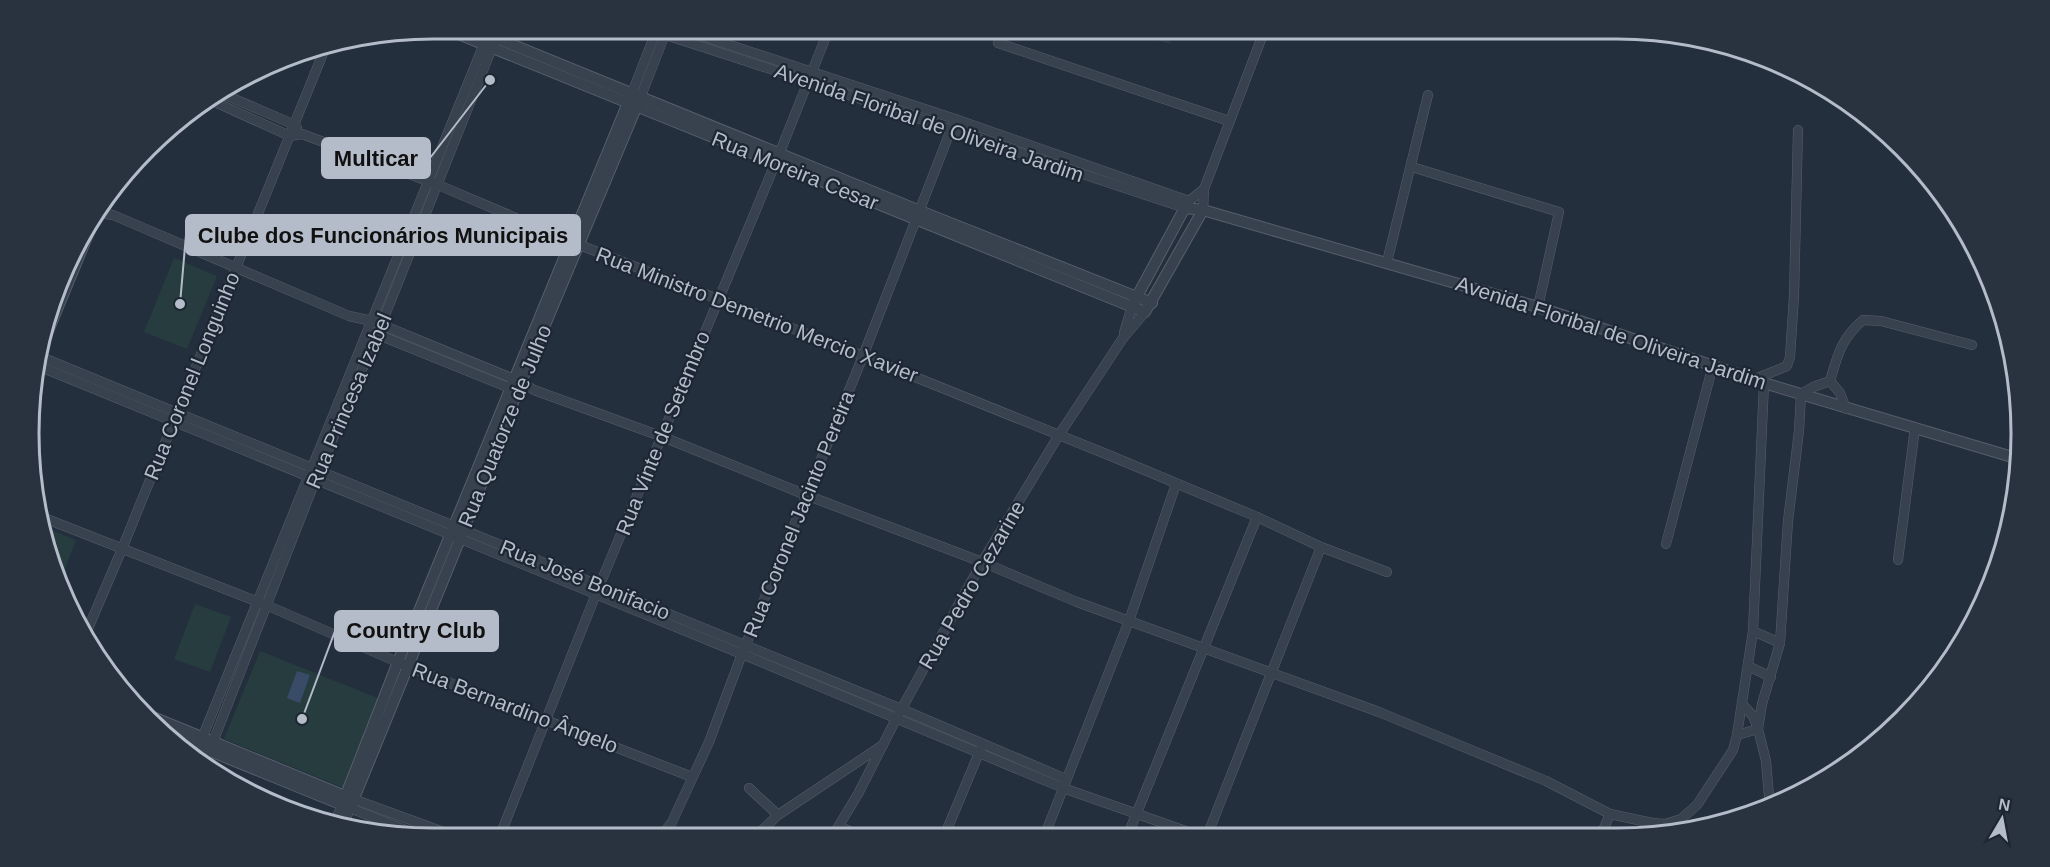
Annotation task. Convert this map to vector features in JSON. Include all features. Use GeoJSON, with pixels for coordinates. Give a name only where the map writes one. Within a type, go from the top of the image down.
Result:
{"type":"FeatureCollection","features":[{"type":"Feature","properties":{"kind":"street","name":"Rua Moreira Cesar"},"geometry":{"type":"LineString","coordinates":[[486,39],[1148,308]]}},
{"type":"Feature","properties":{"kind":"street","name":"Rua Quatorze de Julho"},"geometry":{"type":"LineString","coordinates":[[383,716],[398,662],[420,623],[440,576],[658,39]]}},
{"type":"Feature","properties":{"kind":"street","name":"Avenida Floribal de Oliveira Jardim"},"geometry":{"type":"LineString","coordinates":[[683,39],[807,81],[955,119],[1203,210],[1539,307],[1846,409],[2010,456]]}},
{"type":"Feature","properties":{"kind":"street","name":"Avenida Floribal de Oliveira Jardim"},"geometry":{"type":"LineString","coordinates":[[713,39],[811,71],[894,104],[951,131],[1187,204]]}},
{"type":"Feature","properties":{"kind":"street","name":"Rua Vinte de Setembro"},"geometry":{"type":"LineString","coordinates":[[503,828],[598,590],[663,437],[824,39]]}},
{"type":"Feature","properties":{"kind":"street"},"geometry":{"type":"LineString","coordinates":[[1203,210],[1204,189],[1261,39]]}},
{"type":"Feature","properties":{"kind":"street","name":"Rua Princesa Izabel"},"geometry":{"type":"LineString","coordinates":[[203,747],[490,40]]}},
{"type":"Feature","properties":{"kind":"street"},"geometry":{"type":"LineString","coordinates":[[998,43],[1229,120]]}},
{"type":"Feature","properties":{"kind":"street"},"geometry":{"type":"LineString","coordinates":[[736,58],[740,48]]}},
{"type":"Feature","properties":{"kind":"street","name":"Rua Coronel Longuinho"},"geometry":{"type":"LineString","coordinates":[[89,626],[323,55]]}},
{"type":"Feature","properties":{"kind":"street"},"geometry":{"type":"LineString","coordinates":[[1388,262],[1428,95]]}},
{"type":"Feature","properties":{"kind":"street"},"geometry":{"type":"LineString","coordinates":[[228,96],[295,125],[302,134]]}},
{"type":"Feature","properties":{"kind":"street"},"geometry":{"type":"LineString","coordinates":[[217,103],[290,136]]}},
{"type":"Feature","properties":{"kind":"street","name":"Rua Coronel Jacinto Pereira"},"geometry":{"type":"LineString","coordinates":[[668,828],[709,742],[955,119]]}},
{"type":"Feature","properties":{"kind":"street"},"geometry":{"type":"LineString","coordinates":[[105,214],[113,215],[375,328],[516,385],[663,437],[806,495],[982,562],[1077,602],[1379,712],[1546,781],[1610,814],[1652,824],[1665,824],[1681,819],[1697,805],[1733,750],[1738,730],[1753,631],[1759,381],[1787,366],[1790,357],[1794,296],[1798,130]]}},
{"type":"Feature","properties":{"kind":"street","name":"Rua Ministro Demetrio Mercio Xavier"},"geometry":{"type":"LineString","coordinates":[[290,136],[302,134],[433,183],[576,244],[718,298],[1112,456],[1257,517],[1321,547],[1387,572]]}},
{"type":"Feature","properties":{"kind":"street"},"geometry":{"type":"LineString","coordinates":[[1412,167],[1559,213],[1539,307]]}},
{"type":"Feature","properties":{"kind":"street","name":"Rua Pedro Cezarine"},"geometry":{"type":"LineString","coordinates":[[1123,338],[1134,302],[1160,253],[1187,204],[1204,189]]}},
{"type":"Feature","properties":{"kind":"street"},"geometry":{"type":"LineString","coordinates":[[108,210],[113,215]]}},
{"type":"Feature","properties":{"kind":"street","name":"Rua Pedro Cezarine"},"geometry":{"type":"LineString","coordinates":[[838,826],[858,794],[896,719],[982,562],[1059,435],[1123,338],[1148,308],[1203,210]]}},
{"type":"Feature","properties":{"kind":"street"},"geometry":{"type":"LineString","coordinates":[[1160,253],[1175,260]]}},
{"type":"Feature","properties":{"kind":"street"},"geometry":{"type":"LineString","coordinates":[[1830,381],[1839,348],[1850,331],[1863,320],[1881,321],[1972,345]]}},
{"type":"Feature","properties":{"kind":"street","name":"Rua José Bonifacio"},"geometry":{"type":"LineString","coordinates":[[46,363],[744,650],[902,709],[1014,762],[1178,828]]}},
{"type":"Feature","properties":{"kind":"street"},"geometry":{"type":"LineString","coordinates":[[1666,544],[1713,365]]}},
{"type":"Feature","properties":{"kind":"street"},"geometry":{"type":"LineString","coordinates":[[1758,729],[1762,704],[1780,643],[1788,521],[1801,394],[1830,381]]}},
{"type":"Feature","properties":{"kind":"street"},"geometry":{"type":"LineString","coordinates":[[1830,381],[1840,393],[1846,409]]}},
{"type":"Feature","properties":{"kind":"street"},"geometry":{"type":"LineString","coordinates":[[1898,560],[1915,428]]}},
{"type":"Feature","properties":{"kind":"street"},"geometry":{"type":"LineString","coordinates":[[1048,828],[1129,621],[1176,484]]}},
{"type":"Feature","properties":{"kind":"street"},"geometry":{"type":"LineString","coordinates":[[1131,828],[1257,517]]}},
{"type":"Feature","properties":{"kind":"street","name":"Rua Bernardino Ângelo"},"geometry":{"type":"LineString","coordinates":[[49,520],[262,604],[409,667],[692,777]]}},
{"type":"Feature","properties":{"kind":"street"},"geometry":{"type":"LineString","coordinates":[[1210,828],[1321,547]]}},
{"type":"Feature","properties":{"kind":"street","name":"Rua Quatorze de Julho"},"geometry":{"type":"LineString","coordinates":[[339,816],[348,802],[383,716],[409,667],[420,623]]}},
{"type":"Feature","properties":{"kind":"street"},"geometry":{"type":"LineString","coordinates":[[1753,631],[1780,643]]}},
{"type":"Feature","properties":{"kind":"street","name":"Rua José Bonifacio"},"geometry":{"type":"LineString","coordinates":[[744,650],[896,719],[982,748]]}},
{"type":"Feature","properties":{"kind":"street"},"geometry":{"type":"LineString","coordinates":[[1748,666],[1771,677]]}},
{"type":"Feature","properties":{"kind":"street"},"geometry":{"type":"LineString","coordinates":[[1742,704],[1753,716],[1758,729],[1766,761],[1769,797]]}},
{"type":"Feature","properties":{"kind":"street"},"geometry":{"type":"LineString","coordinates":[[1738,730],[1753,716]]}},
{"type":"Feature","properties":{"kind":"street"},"geometry":{"type":"LineString","coordinates":[[172,729],[203,747]]}},
{"type":"Feature","properties":{"kind":"street"},"geometry":{"type":"LineString","coordinates":[[1738,730],[1758,729]]}},
{"type":"Feature","properties":{"kind":"street"},"geometry":{"type":"LineString","coordinates":[[186,741],[244,760],[309,786],[400,826]]}},
{"type":"Feature","properties":{"kind":"street"},"geometry":{"type":"LineString","coordinates":[[764,828],[778,815],[883,745]]}},
{"type":"Feature","properties":{"kind":"street"},"geometry":{"type":"LineString","coordinates":[[948,828],[982,748]]}},
{"type":"Feature","properties":{"kind":"street"},"geometry":{"type":"LineString","coordinates":[[749,788],[778,815]]}},
{"type":"Feature","properties":{"kind":"street"},"geometry":{"type":"LineString","coordinates":[[348,802],[428,828]]}},
{"type":"Feature","properties":{"kind":"street","name":"Rua Quatorze de Julho"},"geometry":{"type":"LineString","coordinates":[[345,818],[348,802]]}},
{"type":"Feature","properties":{"kind":"street"},"geometry":{"type":"LineString","coordinates":[[1604,828],[1610,814]]}},
{"type":"Feature","properties":{"kind":"street"},"geometry":{"type":"LineString","coordinates":[[838,826],[842,828]]}},
{"type":"Feature","properties":{"kind":"green space"},"geometry":{"type":"Polygon","coordinates":[[[1155,39],[1171,39],[1170,44],[1155,39]]]}},
{"type":"Feature","properties":{"kind":"green space"},"geometry":{"type":"Polygon","coordinates":[[[174,258],[217,276],[187,349],[144,332],[174,258]]]}},
{"type":"Feature","properties":{"kind":"green space"},"geometry":{"type":"Polygon","coordinates":[[[51,530],[76,540],[64,571],[51,530]]]}},
{"type":"Feature","properties":{"kind":"green space"},"geometry":{"type":"Polygon","coordinates":[[[195,604],[231,617],[210,672],[174,659],[195,604]]]}},
{"type":"Feature","properties":{"kind":"green space"},"geometry":{"type":"Polygon","coordinates":[[[260,651],[380,699],[344,788],[224,739],[260,651]]]}},
{"type":"Feature","properties":{"kind":"water"},"geometry":{"type":"Polygon","coordinates":[[[297,671],[310,675],[300,703],[287,698],[297,671]]]}},
{"type":"Feature","properties":{"kind":"place","name":"Multicar"},"geometry":{"type":"Point","coordinates":[490,80]}},
{"type":"Feature","properties":{"kind":"place","name":"Clube dos Funcionários Municipais"},"geometry":{"type":"Point","coordinates":[180,304]}},
{"type":"Feature","properties":{"kind":"place","name":"Country Club"},"geometry":{"type":"Point","coordinates":[302,719]}}]}
